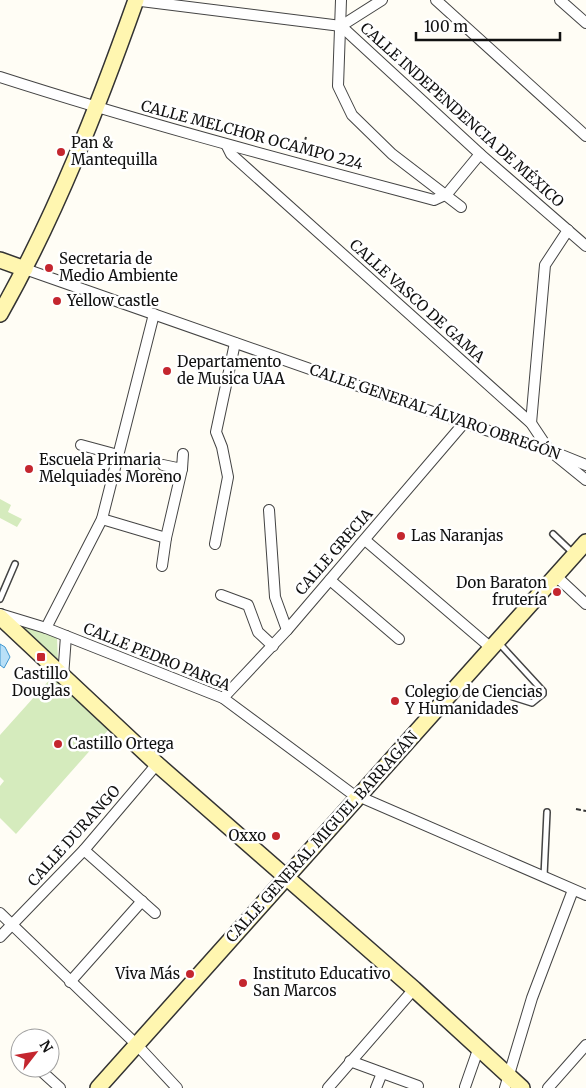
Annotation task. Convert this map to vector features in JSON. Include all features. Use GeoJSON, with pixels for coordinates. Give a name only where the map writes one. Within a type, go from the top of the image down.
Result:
{"type":"FeatureCollection","features":[{"type":"Feature","properties":{"kind":"street"},"geometry":{"type":"LineString","coordinates":[[0,314],[26,269],[97,108],[135,0],[341,26],[382,0]]}},
{"type":"Feature","properties":{"kind":"street"},"geometry":{"type":"LineString","coordinates":[[342,0],[338,86],[352,115],[392,154],[448,194],[462,207]]}},
{"type":"Feature","properties":{"kind":"street"},"geometry":{"type":"LineString","coordinates":[[436,0],[586,136]]}},
{"type":"Feature","properties":{"kind":"street"},"geometry":{"type":"LineString","coordinates":[[560,0],[586,23]]}},
{"type":"Feature","properties":{"kind":"street","name":"CALLE INDEPENDENCIA DE MÉXICO"},"geometry":{"type":"LineString","coordinates":[[341,26],[480,154],[586,246]]}},
{"type":"Feature","properties":{"kind":"street","name":"CALLE MELCHOR OCAMPO 224"},"geometry":{"type":"LineString","coordinates":[[0,77],[226,146],[434,200],[448,194]]}},
{"type":"Feature","properties":{"kind":"street","name":"CALLE VASCO DE GAMA"},"geometry":{"type":"LineString","coordinates":[[226,146],[231,154],[532,423],[549,450],[586,480]]}},
{"type":"Feature","properties":{"kind":"street"},"geometry":{"type":"LineString","coordinates":[[448,194],[480,154]]}},
{"type":"Feature","properties":{"kind":"street"},"geometry":{"type":"LineString","coordinates":[[532,423],[545,266],[568,230]]}},
{"type":"Feature","properties":{"kind":"street","name":"CALLE GENERAL ÁLVARO OBREGÓN"},"geometry":{"type":"LineString","coordinates":[[0,260],[464,423],[549,450],[586,465]]}},
{"type":"Feature","properties":{"kind":"street"},"geometry":{"type":"LineString","coordinates":[[46,628],[102,519],[154,314]]}},
{"type":"Feature","properties":{"kind":"street"},"geometry":{"type":"LineString","coordinates":[[215,544],[228,477],[222,447],[216,432],[235,343]]}},
{"type":"Feature","properties":{"kind":"street","name":"CALLE GRECIA"},"geometry":{"type":"LineString","coordinates":[[223,698],[330,580],[464,423]]}},
{"type":"Feature","properties":{"kind":"street"},"geometry":{"type":"LineString","coordinates":[[81,445],[118,455]]}},
{"type":"Feature","properties":{"kind":"street"},"geometry":{"type":"LineString","coordinates":[[162,566],[166,538],[182,469],[183,454]]}},
{"type":"Feature","properties":{"kind":"street"},"geometry":{"type":"LineString","coordinates":[[162,465],[182,469]]}},
{"type":"Feature","properties":{"kind":"street"},"geometry":{"type":"LineString","coordinates":[[269,510],[275,597],[286,630]]}},
{"type":"Feature","properties":{"kind":"street"},"geometry":{"type":"LineString","coordinates":[[102,519],[166,538]]}},
{"type":"Feature","properties":{"kind":"street"},"geometry":{"type":"LineString","coordinates":[[365,540],[493,644]]}},
{"type":"Feature","properties":{"kind":"street","name":"CALLE GENERAL MIGUEL BARRAGÁN"},"geometry":{"type":"LineString","coordinates":[[98,1088],[493,644],[557,577],[586,542]]}},
{"type":"Feature","properties":{"kind":"street"},"geometry":{"type":"LineString","coordinates":[[557,577],[586,604]]}},
{"type":"Feature","properties":{"kind":"street"},"geometry":{"type":"LineString","coordinates":[[330,580],[399,639]]}},
{"type":"Feature","properties":{"kind":"street"},"geometry":{"type":"LineString","coordinates":[[221,596],[248,605],[258,632],[272,646]]}},
{"type":"Feature","properties":{"kind":"street"},"geometry":{"type":"LineString","coordinates":[[0,615],[63,677],[157,764],[479,1047],[506,1081],[522,1088]]}},
{"type":"Feature","properties":{"kind":"street","name":"CALLE PEDRO PARGA"},"geometry":{"type":"LineString","coordinates":[[0,615],[46,628],[223,698],[351,793],[586,895]]}},
{"type":"Feature","properties":{"kind":"street"},"geometry":{"type":"LineString","coordinates":[[63,677],[66,636]]}},
{"type":"Feature","properties":{"kind":"street","name":"CALLE DURANGO"},"geometry":{"type":"LineString","coordinates":[[0,937],[12,927],[84,850],[157,764]]}},
{"type":"Feature","properties":{"kind":"street"},"geometry":{"type":"LineString","coordinates":[[84,850],[155,913]]}},
{"type":"Feature","properties":{"kind":"street"},"geometry":{"type":"LineString","coordinates":[[506,1081],[532,998],[573,890]]}},
{"type":"Feature","properties":{"kind":"street"},"geometry":{"type":"LineString","coordinates":[[70,982],[142,900]]}},
{"type":"Feature","properties":{"kind":"street"},"geometry":{"type":"LineString","coordinates":[[0,913],[12,927],[136,1045],[177,1088]]}},
{"type":"Feature","properties":{"kind":"street"},"geometry":{"type":"LineString","coordinates":[[328,1088],[414,989]]}},
{"type":"Feature","properties":{"kind":"street"},"geometry":{"type":"LineString","coordinates":[[548,1088],[586,1045]]}},
{"type":"Feature","properties":{"kind":"street"},"geometry":{"type":"LineString","coordinates":[[465,1087],[479,1047]]}},
{"type":"Feature","properties":{"kind":"street"},"geometry":{"type":"LineString","coordinates":[[350,1061],[418,1086]]}},
{"type":"Feature","properties":{"kind":"street"},"geometry":{"type":"LineString","coordinates":[[376,1088],[382,1073]]}},
{"type":"Feature","properties":{"kind":"street"},"geometry":{"type":"LineString","coordinates":[[49,1078],[60,1088]]}},
{"type":"Feature","properties":{"kind":"lane"},"geometry":{"type":"LineString","coordinates":[[553,534],[575,555]]}},
{"type":"Feature","properties":{"kind":"lane"},"geometry":{"type":"LineString","coordinates":[[0,598],[16,564]]}},
{"type":"Feature","properties":{"kind":"lane"},"geometry":{"type":"LineString","coordinates":[[493,644],[543,691],[543,694],[532,703],[513,697]]}},
{"type":"Feature","properties":{"kind":"lane"},"geometry":{"type":"LineString","coordinates":[[544,877],[547,812]]}},
{"type":"Feature","properties":{"kind":"path"},"geometry":{"type":"LineString","coordinates":[[298,164],[306,137]]}},
{"type":"Feature","properties":{"kind":"path"},"geometry":{"type":"LineString","coordinates":[[576,809],[586,811]]}},
{"type":"Feature","properties":{"kind":"green space"},"geometry":{"type":"Polygon","coordinates":[[[0,499],[11,505],[8,512],[22,519],[17,527],[0,518],[0,499]]]}},
{"type":"Feature","properties":{"kind":"green space"},"geometry":{"type":"Polygon","coordinates":[[[12,619],[57,638],[58,662],[12,619]]]}},
{"type":"Feature","properties":{"kind":"green space"},"geometry":{"type":"Polygon","coordinates":[[[52,677],[109,729],[16,834],[0,818],[0,786],[4,781],[0,777],[0,735],[52,677]]]}},
{"type":"Feature","properties":{"kind":"water"},"geometry":{"type":"Polygon","coordinates":[[[0,644],[5,647],[10,657],[4,668],[0,665],[0,644]]]}},
{"type":"Feature","properties":{"kind":"place","name":"Pan & Mantequilla"},"geometry":{"type":"Point","coordinates":[61,152]}},
{"type":"Feature","properties":{"kind":"place","name":"Secretaria de Medio Ambiente"},"geometry":{"type":"Point","coordinates":[49,268]}},
{"type":"Feature","properties":{"kind":"place","name":"Yellow castle"},"geometry":{"type":"Point","coordinates":[57,301]}},
{"type":"Feature","properties":{"kind":"place","name":"Departamento de Musica UAA"},"geometry":{"type":"Point","coordinates":[167,371]}},
{"type":"Feature","properties":{"kind":"place","name":"Escuela Primaria Melquiades Moreno"},"geometry":{"type":"Point","coordinates":[29,469]}},
{"type":"Feature","properties":{"kind":"place","name":"Las Naranjas"},"geometry":{"type":"Point","coordinates":[401,536]}},
{"type":"Feature","properties":{"kind":"place","name":"Don Baraton frutería"},"geometry":{"type":"Point","coordinates":[557,592]}},
{"type":"Feature","properties":{"kind":"place","name":"Castillo Douglas"},"geometry":{"type":"Point","coordinates":[41,657]}},
{"type":"Feature","properties":{"kind":"place","name":"Colegio de Ciencias Y Humanidades"},"geometry":{"type":"Point","coordinates":[395,701]}},
{"type":"Feature","properties":{"kind":"place","name":"Castillo Ortega"},"geometry":{"type":"Point","coordinates":[58,744]}},
{"type":"Feature","properties":{"kind":"place","name":"Oxxo"},"geometry":{"type":"Point","coordinates":[276,836]}},
{"type":"Feature","properties":{"kind":"place","name":"Viva Más"},"geometry":{"type":"Point","coordinates":[190,974]}},
{"type":"Feature","properties":{"kind":"place","name":"Instituto Educativo San Marcos"},"geometry":{"type":"Point","coordinates":[243,983]}}]}
